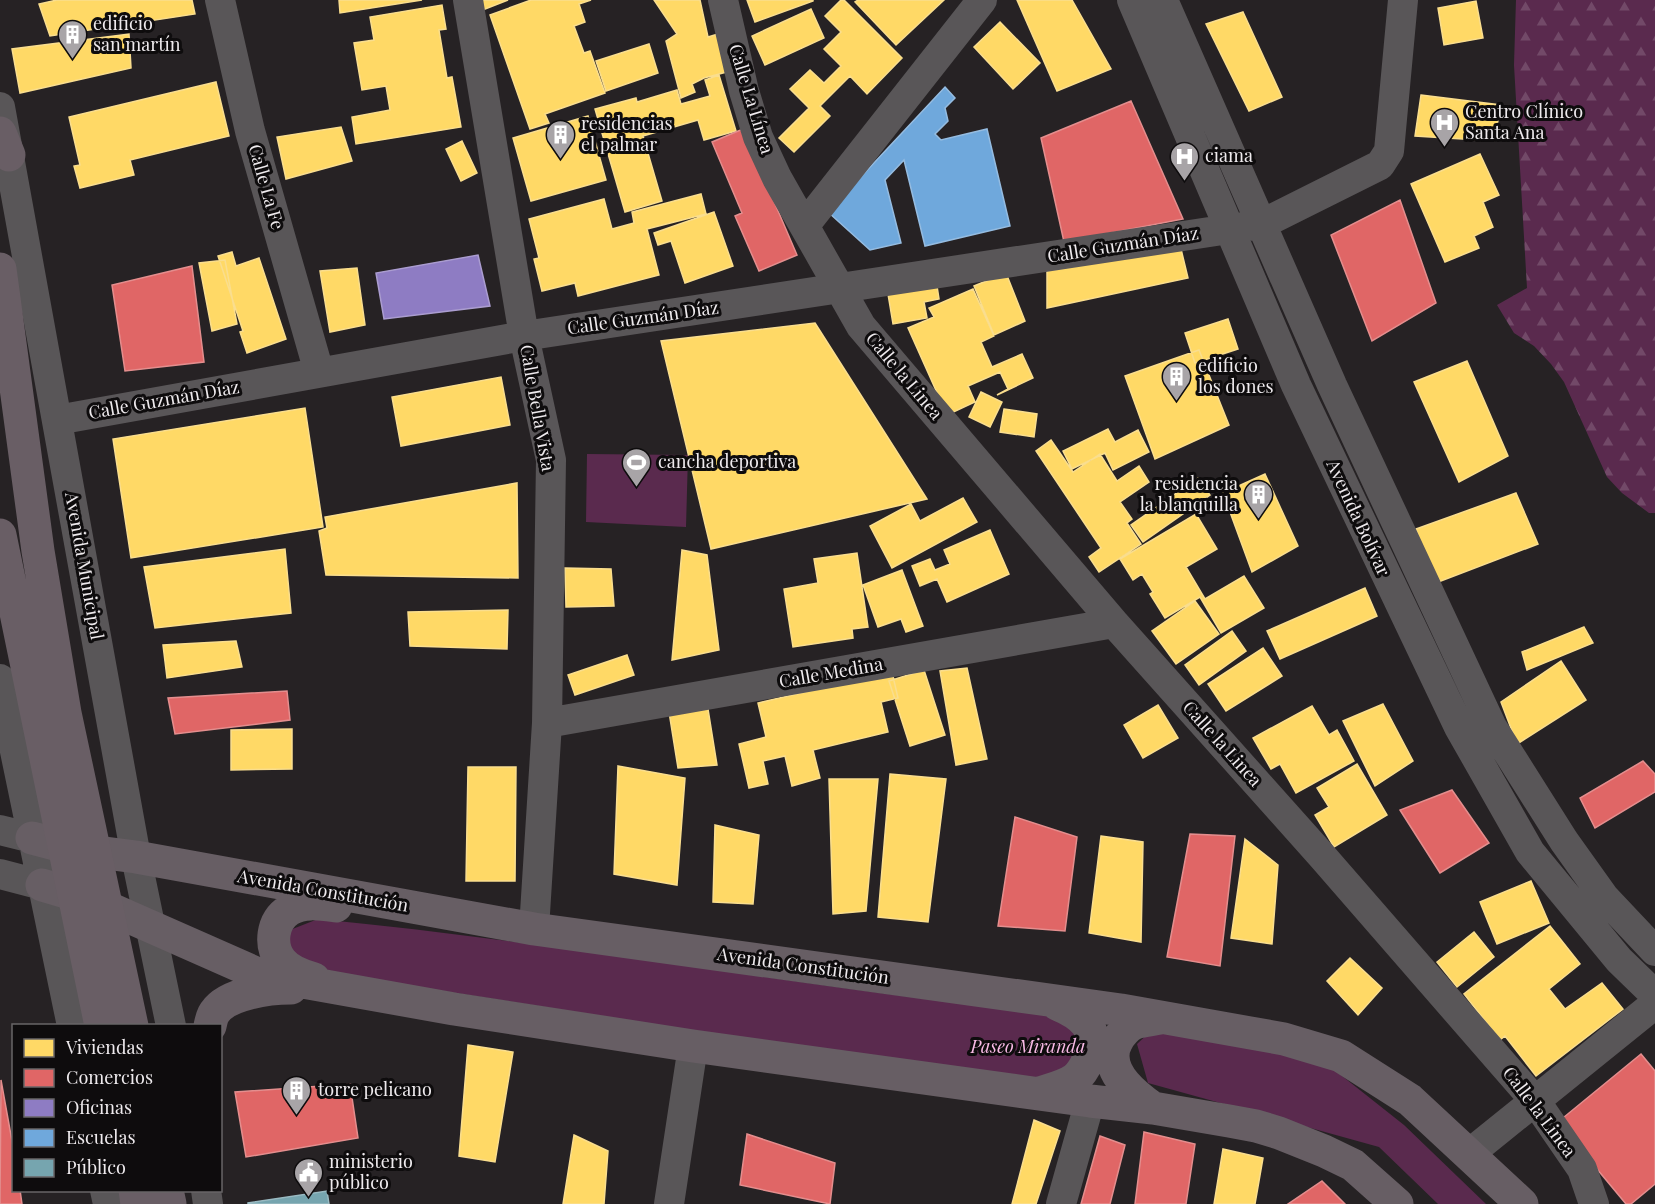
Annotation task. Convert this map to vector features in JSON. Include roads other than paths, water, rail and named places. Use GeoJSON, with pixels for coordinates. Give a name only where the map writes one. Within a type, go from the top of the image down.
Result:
{"type":"FeatureCollection","features":[{"type":"Feature","properties":{"kind":"highway"},"geometry":{"type":"LineString","coordinates":[[0,269],[38,550],[65,713],[132,1024]]}},
{"type":"Feature","properties":{"kind":"highway"},"geometry":{"type":"LineString","coordinates":[[0,536],[101,1024]]}},
{"type":"Feature","properties":{"kind":"main road","name":"Avenida Constitución"},"geometry":{"type":"LineString","coordinates":[[32,838],[74,849],[136,857],[534,929],[1166,1017],[1284,1039],[1341,1056],[1410,1100],[1522,1204]]}},
{"type":"Feature","properties":{"kind":"main road"},"geometry":{"type":"LineString","coordinates":[[42,885],[87,898],[258,974],[454,1009],[693,1046],[1153,1108],[1256,1126],[1315,1147],[1353,1165],[1397,1204]]}},
{"type":"Feature","properties":{"kind":"main road"},"geometry":{"type":"LineString","coordinates":[[351,991],[310,978],[290,969],[281,961],[273,941],[274,930],[289,910],[302,905],[320,904],[534,929]]}},
{"type":"Feature","properties":{"kind":"main road"},"geometry":{"type":"LineString","coordinates":[[211,1024],[215,1011],[236,996],[276,988],[351,991]]}},
{"type":"Feature","properties":{"kind":"main road"},"geometry":{"type":"LineString","coordinates":[[1040,1093],[1064,1085],[1075,1078],[1085,1067],[1092,1051],[1090,1027],[1076,1012],[1050,1001]]}},
{"type":"Feature","properties":{"kind":"main road"},"geometry":{"type":"LineString","coordinates":[[1153,1108],[1134,1095],[1126,1086],[1115,1068],[1112,1057],[1114,1046],[1120,1035],[1132,1024],[1166,1017]]}},
{"type":"Feature","properties":{"kind":"street","name":"Calle La Fe"},"geometry":{"type":"LineString","coordinates":[[219,0],[250,131],[319,372]]}},
{"type":"Feature","properties":{"kind":"street","name":"Calle Bella Vista"},"geometry":{"type":"LineString","coordinates":[[468,0],[524,336],[551,460],[547,723],[534,929]]}},
{"type":"Feature","properties":{"kind":"street","name":"Calle La Línea"},"geometry":{"type":"LineString","coordinates":[[723,0],[744,91],[758,137],[777,178],[840,289]]}},
{"type":"Feature","properties":{"kind":"street"},"geometry":{"type":"LineString","coordinates":[[804,225],[982,0]]}},
{"type":"Feature","properties":{"kind":"street","name":"Avenida Bolívar"},"geometry":{"type":"LineString","coordinates":[[1132,0],[1296,385],[1459,727],[1530,852],[1619,960],[1655,995]]}},
{"type":"Feature","properties":{"kind":"street","name":"Avenida Bolívar"},"geometry":{"type":"LineString","coordinates":[[1163,0],[1362,448],[1492,727],[1564,841],[1604,897],[1643,928],[1655,951]]}},
{"type":"Feature","properties":{"kind":"street","name":"Calle Guzmán Díaz"},"geometry":{"type":"LineString","coordinates":[[57,420],[524,336],[1262,224],[1380,165],[1389,151],[1403,0]]}},
{"type":"Feature","properties":{"kind":"street","name":"Avenida Municipal"},"geometry":{"type":"LineString","coordinates":[[0,107],[4,144],[57,420],[136,857],[171,1024]]}},
{"type":"Feature","properties":{"kind":"street","name":"Calle la Linea"},"geometry":{"type":"LineString","coordinates":[[840,289],[861,326],[1114,623],[1314,847],[1536,1102],[1582,1169],[1594,1204]]}},
{"type":"Feature","properties":{"kind":"street","name":"Calle Medina"},"geometry":{"type":"LineString","coordinates":[[547,723],[1114,623]]}},
{"type":"Feature","properties":{"kind":"street"},"geometry":{"type":"LineString","coordinates":[[0,680],[72,1024]]}},
{"type":"Feature","properties":{"kind":"street"},"geometry":{"type":"LineString","coordinates":[[0,830],[32,838]]}},
{"type":"Feature","properties":{"kind":"street"},"geometry":{"type":"LineString","coordinates":[[0,874],[42,885]]}},
{"type":"Feature","properties":{"kind":"street"},"geometry":{"type":"LineString","coordinates":[[1469,1154],[1655,1004]]}},
{"type":"Feature","properties":{"kind":"street"},"geometry":{"type":"LineString","coordinates":[[673,1203],[693,1046]]}},
{"type":"Feature","properties":{"kind":"street"},"geometry":{"type":"LineString","coordinates":[[1061,1204],[1090,1101]]}},
{"type":"Feature","properties":{"kind":"place","name":"edificio san martín"},"geometry":{"type":"Point","coordinates":[72,60]}},
{"type":"Feature","properties":{"kind":"place","name":"Centro Clínico Santa Ana"},"geometry":{"type":"Point","coordinates":[1444,148]}},
{"type":"Feature","properties":{"kind":"place","name":"residencias el palmar"},"geometry":{"type":"Point","coordinates":[560,160]}},
{"type":"Feature","properties":{"kind":"place","name":"ciama"},"geometry":{"type":"Point","coordinates":[1184,182]}},
{"type":"Feature","properties":{"kind":"place","name":"edificio los dones"},"geometry":{"type":"Point","coordinates":[1177,402]}},
{"type":"Feature","properties":{"kind":"place","name":"cancha deportiva"},"geometry":{"type":"Point","coordinates":[637,488]}},
{"type":"Feature","properties":{"kind":"place","name":"residencia la blanquilla"},"geometry":{"type":"Point","coordinates":[1259,520]}},
{"type":"Feature","properties":{"kind":"place","name":"torre pelicano"},"geometry":{"type":"Point","coordinates":[297,1116]}},
{"type":"Feature","properties":{"kind":"place","name":"ministerio público"},"geometry":{"type":"Point","coordinates":[308,1198]}},
{"type":"Feature","properties":{"kind":"park label","name":"Paseo Miranda"},"geometry":{"type":"Point","coordinates":[1028,1047]}}]}
